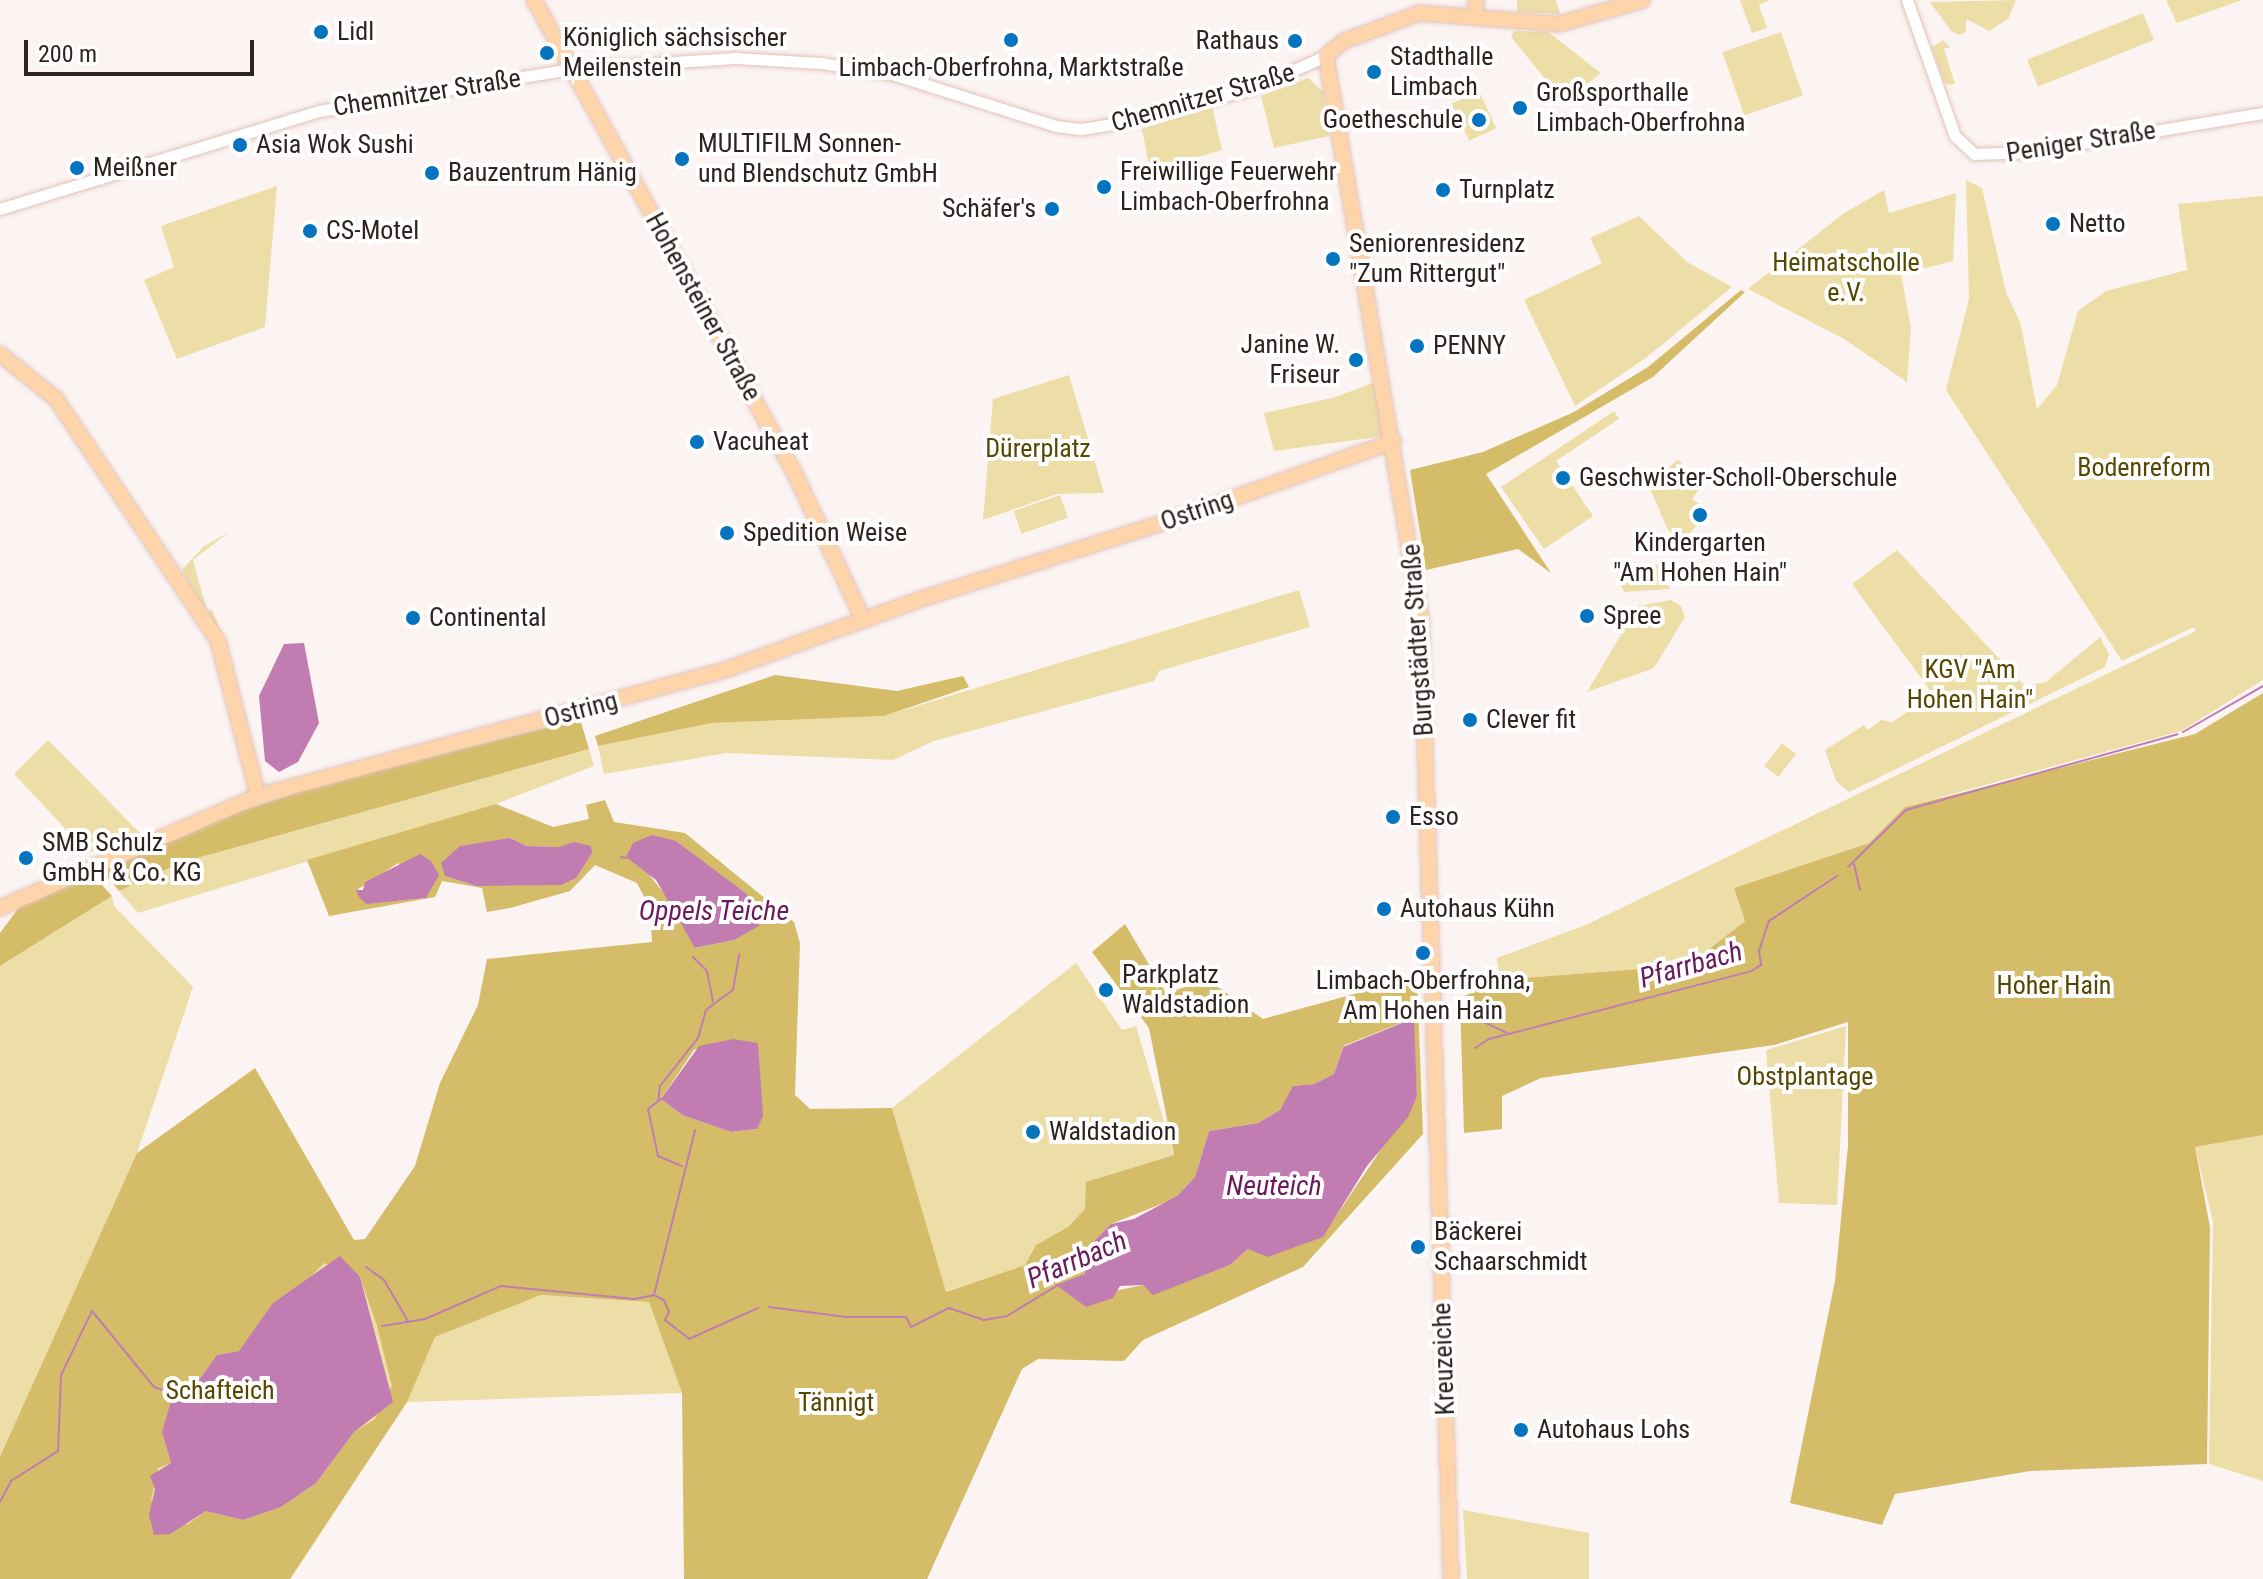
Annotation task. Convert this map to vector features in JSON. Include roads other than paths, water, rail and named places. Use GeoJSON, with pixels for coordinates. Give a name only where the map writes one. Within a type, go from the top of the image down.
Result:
{"type":"FeatureCollection","features":[{"type":"Feature","properties":{"kind":"main road","name":"Hohensteiner Straße"},"geometry":{"type":"LineString","coordinates":[[534,0],[795,474],[863,619]]}},
{"type":"Feature","properties":{"kind":"main road"},"geometry":{"type":"LineString","coordinates":[[1475,16],[1476,0]]}},
{"type":"Feature","properties":{"kind":"main road"},"geometry":{"type":"LineString","coordinates":[[1326,56],[1337,44],[1409,16],[1475,16],[1559,24],[1643,0]]}},
{"type":"Feature","properties":{"kind":"main road","name":"Burgstädter Straße"},"geometry":{"type":"LineString","coordinates":[[1326,56],[1401,478],[1421,619],[1440,1232]]}},
{"type":"Feature","properties":{"kind":"main road"},"geometry":{"type":"LineString","coordinates":[[0,354],[63,408],[218,641],[258,796]]}},
{"type":"Feature","properties":{"kind":"main road","name":"Ostring"},"geometry":{"type":"LineString","coordinates":[[0,908],[258,796],[675,685],[1394,441]]}},
{"type":"Feature","properties":{"kind":"main road","name":"Kreuzeiche"},"geometry":{"type":"LineString","coordinates":[[1440,1232],[1451,1579]]}},
{"type":"Feature","properties":{"kind":"street","name":"Peniger Straße"},"geometry":{"type":"LineString","coordinates":[[1907,0],[1955,136],[1974,154],[2029,152],[2263,113]]}},
{"type":"Feature","properties":{"kind":"street","name":"Chemnitzer Straße"},"geometry":{"type":"LineString","coordinates":[[0,209],[306,114],[570,69],[735,58],[821,63],[892,74],[1056,126],[1082,129],[1250,89],[1326,56]]}},
{"type":"Feature","properties":{"kind":"water"},"geometry":{"type":"Polygon","coordinates":[[[304,643],[319,723],[298,762],[279,772],[265,761],[259,696],[284,644],[304,643]]]}},
{"type":"Feature","properties":{"kind":"water","name":"Oppels Teiche"},"geometry":{"type":"Polygon","coordinates":[[[652,835],[676,841],[744,892],[763,911],[759,926],[734,940],[695,948],[656,880],[626,857],[633,843],[652,835]]]}},
{"type":"Feature","properties":{"kind":"water"},"geometry":{"type":"Polygon","coordinates":[[[510,838],[527,846],[559,847],[574,842],[591,846],[592,853],[576,878],[561,885],[476,886],[445,876],[441,863],[460,846],[510,838]]]}},
{"type":"Feature","properties":{"kind":"water"},"geometry":{"type":"Polygon","coordinates":[[[420,854],[431,861],[439,875],[426,898],[366,904],[359,897],[356,890],[363,890],[365,882],[420,854]]]}},
{"type":"Feature","properties":{"kind":"water","name":"Neuteich"},"geometry":{"type":"Polygon","coordinates":[[[1414,1018],[1417,1096],[1408,1117],[1367,1166],[1323,1237],[1268,1257],[1248,1249],[1230,1265],[1153,1295],[1143,1285],[1120,1286],[1113,1298],[1086,1307],[1056,1285],[1085,1274],[1081,1254],[1111,1224],[1134,1219],[1177,1196],[1195,1177],[1209,1131],[1258,1123],[1280,1110],[1293,1086],[1314,1084],[1334,1074],[1343,1047],[1414,1018]]]}},
{"type":"Feature","properties":{"kind":"water"},"geometry":{"type":"Polygon","coordinates":[[[733,1039],[758,1043],[763,1116],[757,1129],[731,1132],[682,1115],[661,1099],[699,1046],[733,1039]]]}},
{"type":"Feature","properties":{"kind":"water","name":"Schafteich"},"geometry":{"type":"Polygon","coordinates":[[[340,1256],[360,1277],[393,1402],[354,1432],[316,1483],[281,1507],[243,1520],[206,1511],[170,1534],[154,1535],[149,1515],[155,1489],[150,1476],[171,1463],[162,1432],[173,1394],[199,1380],[217,1355],[239,1351],[273,1303],[340,1256]]]}},
{"type":"Feature","properties":{"kind":"waterway","name":"Pfarrbach"},"geometry":{"type":"LineString","coordinates":[[2183,732],[2263,686]]}},
{"type":"Feature","properties":{"kind":"waterway","name":"Pfarrbach"},"geometry":{"type":"LineString","coordinates":[[1848,867],[1906,810],[2178,734]]}},
{"type":"Feature","properties":{"kind":"waterway"},"geometry":{"type":"LineString","coordinates":[[621,857],[626,858]]}},
{"type":"Feature","properties":{"kind":"waterway"},"geometry":{"type":"LineString","coordinates":[[1854,864],[1860,889]]}},
{"type":"Feature","properties":{"kind":"waterway","name":"Pfarrbach"},"geometry":{"type":"LineString","coordinates":[[1475,1048],[1489,1039],[1751,971],[1761,965],[1759,951],[1769,921],[1837,876]]}},
{"type":"Feature","properties":{"kind":"waterway"},"geometry":{"type":"LineString","coordinates":[[658,1102],[660,1086],[698,1038],[706,1010],[733,990],[739,955]]}},
{"type":"Feature","properties":{"kind":"waterway"},"geometry":{"type":"LineString","coordinates":[[693,957],[707,971],[713,1001]]}},
{"type":"Feature","properties":{"kind":"waterway","name":"Pfarrbach"},"geometry":{"type":"LineString","coordinates":[[1460,1011],[1509,1034]]}},
{"type":"Feature","properties":{"kind":"waterway"},"geometry":{"type":"LineString","coordinates":[[661,1099],[648,1109],[658,1156],[682,1166]]}},
{"type":"Feature","properties":{"kind":"waterway"},"geometry":{"type":"LineString","coordinates":[[654,1295],[695,1130]]}},
{"type":"Feature","properties":{"kind":"waterway"},"geometry":{"type":"LineString","coordinates":[[366,1267],[384,1280],[408,1321]]}},
{"type":"Feature","properties":{"kind":"waterway","name":"Pfarrbach"},"geometry":{"type":"LineString","coordinates":[[769,1307],[846,1317],[906,1317],[911,1327],[949,1308],[984,1320],[1007,1316],[1058,1285]]}},
{"type":"Feature","properties":{"kind":"waterway","name":"Pfarrbach"},"geometry":{"type":"LineString","coordinates":[[382,1326],[425,1319],[501,1286],[634,1299],[654,1295],[664,1300],[669,1312],[665,1320],[689,1339],[758,1308]]}},
{"type":"Feature","properties":{"kind":"waterway"},"geometry":{"type":"LineString","coordinates":[[0,1502],[11,1481],[58,1451],[61,1375],[92,1311],[154,1387],[173,1394]]}},
{"type":"Feature","properties":{"kind":"place","name":"Lidl"},"geometry":{"type":"Point","coordinates":[321,32]}},
{"type":"Feature","properties":{"kind":"place","name":"Limbach-Oberfrohna, Marktstraße"},"geometry":{"type":"Point","coordinates":[1011,40]}},
{"type":"Feature","properties":{"kind":"place","name":"Rathaus"},"geometry":{"type":"Point","coordinates":[1295,41]}},
{"type":"Feature","properties":{"kind":"place","name":"Königlich sächsischer Meilenstein"},"geometry":{"type":"Point","coordinates":[547,53]}},
{"type":"Feature","properties":{"kind":"place","name":"Stadthalle Limbach"},"geometry":{"type":"Point","coordinates":[1374,72]}},
{"type":"Feature","properties":{"kind":"place","name":"Großsporthalle Limbach-Oberfrohna"},"geometry":{"type":"Point","coordinates":[1520,108]}},
{"type":"Feature","properties":{"kind":"place","name":"Goetheschule"},"geometry":{"type":"Point","coordinates":[1479,120]}},
{"type":"Feature","properties":{"kind":"place","name":"Asia Wok Sushi"},"geometry":{"type":"Point","coordinates":[240,145]}},
{"type":"Feature","properties":{"kind":"place","name":"MULTIFILM Sonnen- und Blendschutz GmbH"},"geometry":{"type":"Point","coordinates":[682,159]}},
{"type":"Feature","properties":{"kind":"place","name":"Meißner"},"geometry":{"type":"Point","coordinates":[77,168]}},
{"type":"Feature","properties":{"kind":"place","name":"Bauzentrum Hänig"},"geometry":{"type":"Point","coordinates":[432,173]}},
{"type":"Feature","properties":{"kind":"place","name":"Freiwillige Feuerwehr Limbach-Oberfrohna"},"geometry":{"type":"Point","coordinates":[1104,187]}},
{"type":"Feature","properties":{"kind":"place","name":"Turnplatz"},"geometry":{"type":"Point","coordinates":[1443,190]}},
{"type":"Feature","properties":{"kind":"place","name":"Schäfer's"},"geometry":{"type":"Point","coordinates":[1052,209]}},
{"type":"Feature","properties":{"kind":"place","name":"Netto"},"geometry":{"type":"Point","coordinates":[2053,224]}},
{"type":"Feature","properties":{"kind":"place","name":"CS-Motel"},"geometry":{"type":"Point","coordinates":[310,231]}},
{"type":"Feature","properties":{"kind":"place","name":"Seniorenresidenz \"Zum Rittergut\""},"geometry":{"type":"Point","coordinates":[1333,259]}},
{"type":"Feature","properties":{"kind":"place","name":"PENNY"},"geometry":{"type":"Point","coordinates":[1417,346]}},
{"type":"Feature","properties":{"kind":"place","name":"Janine W. Friseur"},"geometry":{"type":"Point","coordinates":[1356,360]}},
{"type":"Feature","properties":{"kind":"place","name":"Vacuheat"},"geometry":{"type":"Point","coordinates":[697,442]}},
{"type":"Feature","properties":{"kind":"place","name":"Geschwister-Scholl-Oberschule"},"geometry":{"type":"Point","coordinates":[1563,478]}},
{"type":"Feature","properties":{"kind":"place","name":"Kindergarten \"Am Hohen Hain\""},"geometry":{"type":"Point","coordinates":[1700,515]}},
{"type":"Feature","properties":{"kind":"place","name":"Spedition Weise"},"geometry":{"type":"Point","coordinates":[727,533]}},
{"type":"Feature","properties":{"kind":"place","name":"Spree"},"geometry":{"type":"Point","coordinates":[1587,616]}},
{"type":"Feature","properties":{"kind":"place","name":"Continental"},"geometry":{"type":"Point","coordinates":[413,618]}},
{"type":"Feature","properties":{"kind":"place","name":"Clever fit"},"geometry":{"type":"Point","coordinates":[1470,720]}},
{"type":"Feature","properties":{"kind":"place","name":"Esso"},"geometry":{"type":"Point","coordinates":[1393,817]}},
{"type":"Feature","properties":{"kind":"place","name":"SMB Schulz GmbH & Co. KG"},"geometry":{"type":"Point","coordinates":[26,858]}},
{"type":"Feature","properties":{"kind":"place","name":"Autohaus Kühn"},"geometry":{"type":"Point","coordinates":[1384,909]}},
{"type":"Feature","properties":{"kind":"place","name":"Limbach-Oberfrohna, Am Hohen Hain"},"geometry":{"type":"Point","coordinates":[1423,953]}},
{"type":"Feature","properties":{"kind":"place","name":"Parkplatz Waldstadion"},"geometry":{"type":"Point","coordinates":[1106,990]}},
{"type":"Feature","properties":{"kind":"place","name":"Waldstadion"},"geometry":{"type":"Point","coordinates":[1033,1132]}},
{"type":"Feature","properties":{"kind":"place","name":"Bäckerei Schaarschmidt"},"geometry":{"type":"Point","coordinates":[1418,1247]}},
{"type":"Feature","properties":{"kind":"place","name":"Autohaus Lohs"},"geometry":{"type":"Point","coordinates":[1521,1430]}},
{"type":"Feature","properties":{"kind":"park label","name":"Heimatscholle e.V."},"geometry":{"type":"Point","coordinates":[1846,278]}},
{"type":"Feature","properties":{"kind":"park label","name":"Dürerplatz"},"geometry":{"type":"Point","coordinates":[1038,449]}},
{"type":"Feature","properties":{"kind":"park label","name":"Bodenreform"},"geometry":{"type":"Point","coordinates":[2144,468]}},
{"type":"Feature","properties":{"kind":"park label","name":"KGV \"Am Hohen Hain\""},"geometry":{"type":"Point","coordinates":[1970,685]}},
{"type":"Feature","properties":{"kind":"park label","name":"Hoher Hain"},"geometry":{"type":"Point","coordinates":[2054,986]}},
{"type":"Feature","properties":{"kind":"park label","name":"Obstplantage"},"geometry":{"type":"Point","coordinates":[1805,1077]}},
{"type":"Feature","properties":{"kind":"park label","name":"Tännigt"},"geometry":{"type":"Point","coordinates":[836,1403]}}]}
